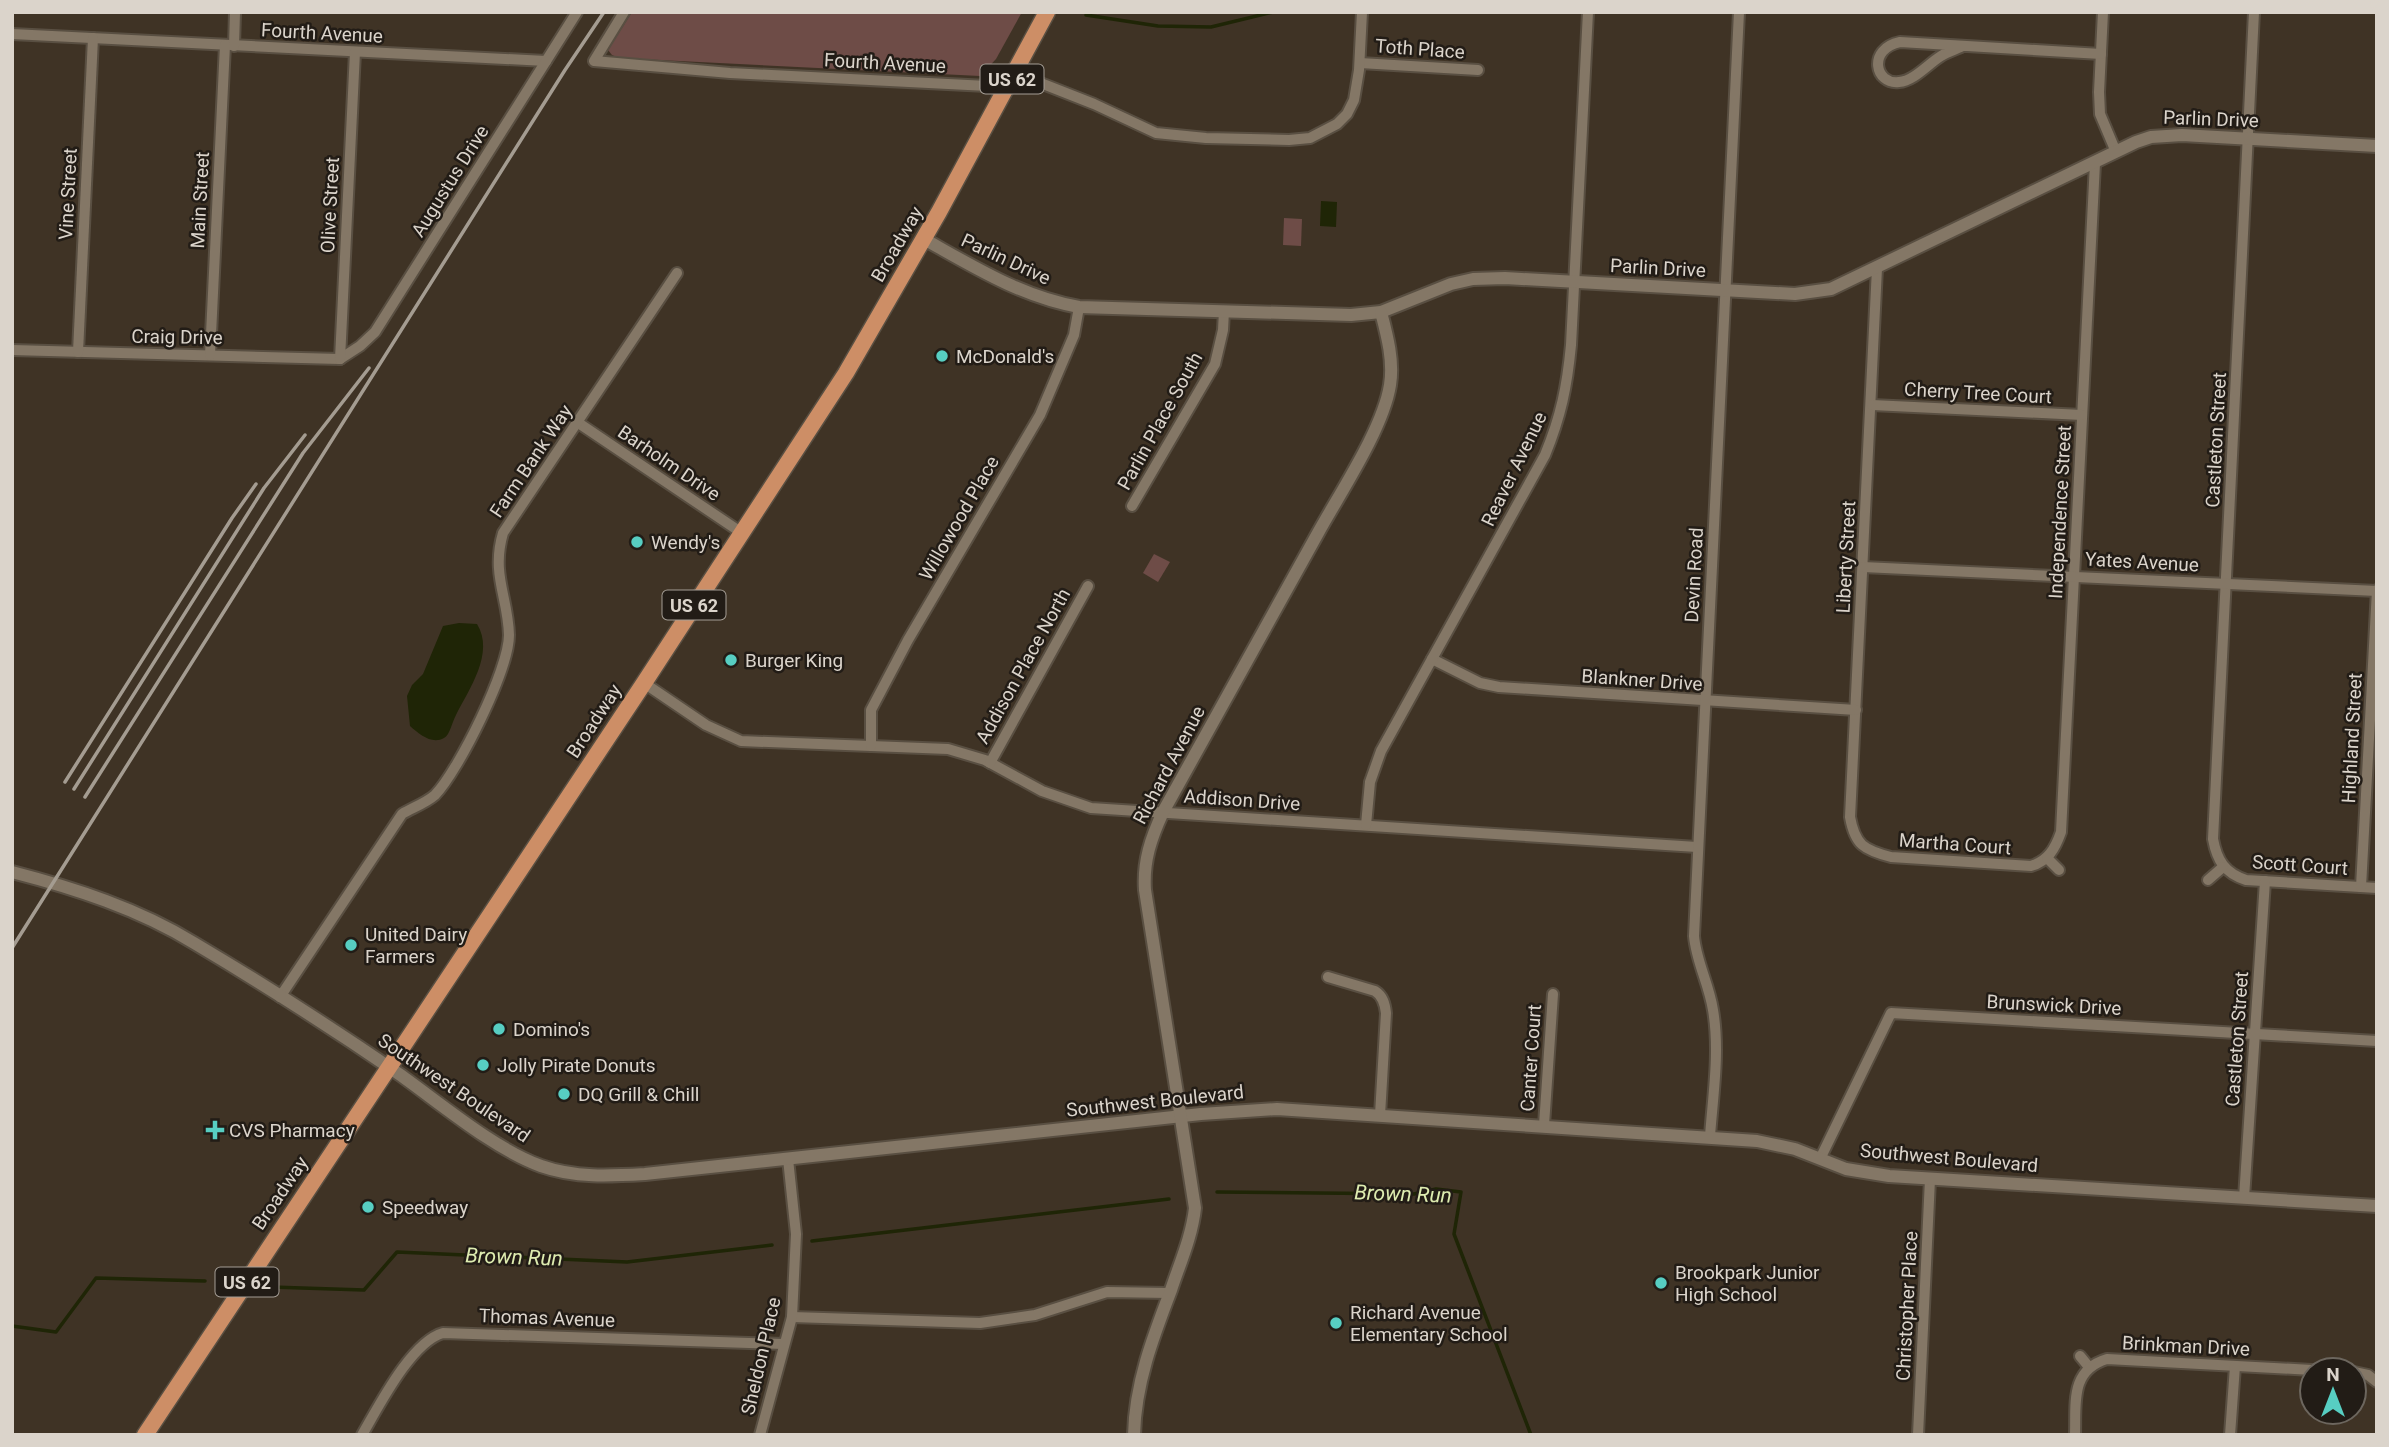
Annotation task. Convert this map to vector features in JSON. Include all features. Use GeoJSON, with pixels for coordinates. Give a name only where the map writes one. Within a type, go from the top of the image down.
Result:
{"type":"FeatureCollection","features":[{"type":"Feature","properties":{"kind":"main road","name":"Broadway"},"geometry":{"type":"LineString","coordinates":[[145,1435],[644,683],[846,373],[1048,12]]}},
{"type":"Feature","properties":{"kind":"street","name":"Main Street"},"geometry":{"type":"LineString","coordinates":[[210,355],[230,46],[235,12]]}},
{"type":"Feature","properties":{"kind":"street","name":"Augustus Drive"},"geometry":{"type":"LineString","coordinates":[[340,359],[375,332],[577,12]]}},
{"type":"Feature","properties":{"kind":"street","name":"Fourth Avenue"},"geometry":{"type":"LineString","coordinates":[[624,12],[594,61],[730,72],[1011,80],[1094,104],[1156,133],[1206,138],[1289,140],[1310,138],[1337,124],[1347,114],[1354,100],[1360,63],[1362,12]]}},
{"type":"Feature","properties":{"kind":"street","name":"Reaver Avenue"},"geometry":{"type":"LineString","coordinates":[[1366,825],[1370,782],[1381,751],[1545,455],[1559,419],[1568,383],[1588,12]]}},
{"type":"Feature","properties":{"kind":"street","name":"Devin Road"},"geometry":{"type":"LineString","coordinates":[[1710,1136],[1716,1029],[1713,1009],[1695,948],[1697,847],[1739,12]]}},
{"type":"Feature","properties":{"kind":"street"},"geometry":{"type":"LineString","coordinates":[[2103,12],[2100,114],[2116,152]]}},
{"type":"Feature","properties":{"kind":"street","name":"Castleton Street"},"geometry":{"type":"LineString","coordinates":[[2223,867],[2216,854],[2213,839],[2254,12]]}},
{"type":"Feature","properties":{"kind":"street","name":"Fourth Avenue"},"geometry":{"type":"LineString","coordinates":[[12,34],[546,61]]}},
{"type":"Feature","properties":{"kind":"street","name":"Vine Street"},"geometry":{"type":"LineString","coordinates":[[78,352],[93,38]]}},
{"type":"Feature","properties":{"kind":"street"},"geometry":{"type":"LineString","coordinates":[[1961,47],[1942,55],[1902,82],[1890,82],[1879,67],[1878,57],[1883,49],[1900,42],[2101,54]]}},
{"type":"Feature","properties":{"kind":"street","name":"Olive Street"},"geometry":{"type":"LineString","coordinates":[[340,359],[355,52]]}},
{"type":"Feature","properties":{"kind":"street","name":"Toth Place"},"geometry":{"type":"LineString","coordinates":[[1360,63],[1478,70]]}},
{"type":"Feature","properties":{"kind":"street","name":"Parlin Drive"},"geometry":{"type":"LineString","coordinates":[[923,239],[1010,286],[1050,301],[1079,307],[1351,315],[1381,312],[1429,290],[1473,279],[1505,278],[1812,293],[1831,289],[1877,268],[2136,142],[2165,135],[2377,146]]}},
{"type":"Feature","properties":{"kind":"street","name":"Independence Street"},"geometry":{"type":"LineString","coordinates":[[2047,858],[2056,846],[2061,832],[2095,163]]}},
{"type":"Feature","properties":{"kind":"street","name":"Liberty Street"},"geometry":{"type":"LineString","coordinates":[[1861,846],[1853,832],[1850,817],[1877,268]]}},
{"type":"Feature","properties":{"kind":"street","name":"Farm Bank Way"},"geometry":{"type":"LineString","coordinates":[[281,998],[402,814],[433,797],[472,736],[508,647],[509,632],[497,559],[503,533],[677,273]]}},
{"type":"Feature","properties":{"kind":"street","name":"Willowood Place"},"geometry":{"type":"LineString","coordinates":[[871,746],[871,710],[908,640],[1040,415],[1074,335],[1079,307]]}},
{"type":"Feature","properties":{"kind":"street","name":"Parlin Place South"},"geometry":{"type":"LineString","coordinates":[[1132,506],[1215,364],[1223,330],[1224,311]]}},
{"type":"Feature","properties":{"kind":"street","name":"Richard Avenue"},"geometry":{"type":"LineString","coordinates":[[1134,1435],[1135,1410],[1142,1373],[1193,1224],[1195,1208],[1149,920],[1144,877],[1149,847],[1163,812],[1351,474],[1381,414],[1391,372],[1390,350],[1381,312]]}},
{"type":"Feature","properties":{"kind":"street","name":"Craig Drive"},"geometry":{"type":"LineString","coordinates":[[12,350],[340,359]]}},
{"type":"Feature","properties":{"kind":"street","name":"Cherry Tree Court"},"geometry":{"type":"LineString","coordinates":[[1871,405],[2082,415]]}},
{"type":"Feature","properties":{"kind":"street","name":"Barholm Drive"},"geometry":{"type":"LineString","coordinates":[[577,422],[742,533]]}},
{"type":"Feature","properties":{"kind":"street","name":"Yates Avenue"},"geometry":{"type":"LineString","coordinates":[[1863,566],[2377,591]]}},
{"type":"Feature","properties":{"kind":"street","name":"Addison Place North"},"geometry":{"type":"LineString","coordinates":[[990,763],[1088,586]]}},
{"type":"Feature","properties":{"kind":"street","name":"Highland Street"},"geometry":{"type":"LineString","coordinates":[[2361,887],[2373,736],[2377,591]]}},
{"type":"Feature","properties":{"kind":"street","name":"Blankner Drive"},"geometry":{"type":"LineString","coordinates":[[1432,659],[1480,683],[1499,687],[1856,710]]}},
{"type":"Feature","properties":{"kind":"street","name":"Addison Drive"},"geometry":{"type":"LineString","coordinates":[[644,683],[706,725],[741,741],[948,749],[967,753],[1038,789],[1091,808],[1697,847]]}},
{"type":"Feature","properties":{"kind":"street","name":"Martha Court"},"geometry":{"type":"LineString","coordinates":[[1861,846],[1891,857],[2013,866],[2031,866],[2047,858]]}},
{"type":"Feature","properties":{"kind":"street"},"geometry":{"type":"LineString","coordinates":[[2047,858],[2059,870]]}},
{"type":"Feature","properties":{"kind":"street"},"geometry":{"type":"LineString","coordinates":[[2208,880],[2223,867]]}},
{"type":"Feature","properties":{"kind":"street","name":"Scott Court"},"geometry":{"type":"LineString","coordinates":[[2223,867],[2234,876],[2246,880],[2377,888]]}},
{"type":"Feature","properties":{"kind":"street","name":"Southwest Boulevard"},"geometry":{"type":"LineString","coordinates":[[12,872],[71,889],[144,917],[192,941],[388,1067],[502,1146],[550,1169],[607,1177],[1181,1116],[1277,1110],[1544,1125],[1776,1143],[1866,1174],[2377,1206]]}},
{"type":"Feature","properties":{"kind":"street","name":"Castleton Street"},"geometry":{"type":"LineString","coordinates":[[2244,1198],[2265,881]]}},
{"type":"Feature","properties":{"kind":"street"},"geometry":{"type":"LineString","coordinates":[[1328,977],[1375,991],[1380,994],[1385,1004],[1380,1115]]}},
{"type":"Feature","properties":{"kind":"street","name":"Canter Court"},"geometry":{"type":"LineString","coordinates":[[1544,1125],[1553,994]]}},
{"type":"Feature","properties":{"kind":"street","name":"Brunswick Drive"},"geometry":{"type":"LineString","coordinates":[[1819,1158],[1891,1013],[2377,1041]]}},
{"type":"Feature","properties":{"kind":"street","name":"Sheldon Place"},"geometry":{"type":"LineString","coordinates":[[760,1435],[792,1317],[796,1234],[788,1158]]}},
{"type":"Feature","properties":{"kind":"street","name":"Christopher Place"},"geometry":{"type":"LineString","coordinates":[[1918,1435],[1930,1179]]}},
{"type":"Feature","properties":{"kind":"street"},"geometry":{"type":"LineString","coordinates":[[792,1317],[980,1323],[1035,1315],[1107,1292],[1169,1293]]}},
{"type":"Feature","properties":{"kind":"street","name":"Thomas Avenue"},"geometry":{"type":"LineString","coordinates":[[362,1435],[418,1348],[433,1336],[443,1333],[783,1344]]}},
{"type":"Feature","properties":{"kind":"street"},"geometry":{"type":"LineString","coordinates":[[2075,1435],[2077,1387],[2089,1367],[2080,1356]]}},
{"type":"Feature","properties":{"kind":"street","name":"Brinkman Drive"},"geometry":{"type":"LineString","coordinates":[[2089,1367],[2107,1359],[2122,1359],[2298,1369]]}},
{"type":"Feature","properties":{"kind":"street"},"geometry":{"type":"LineString","coordinates":[[2230,1435],[2235,1366]]}},
{"type":"Feature","properties":{"kind":"shaded area"},"geometry":{"type":"Polygon","coordinates":[[[632,12],[1022,12],[996,59],[980,76],[619,58],[608,50],[632,12]]]}},
{"type":"Feature","properties":{"kind":"shaded area"},"geometry":{"type":"Polygon","coordinates":[[[1321,201],[1337,202],[1336,227],[1320,226],[1321,201]]]}},
{"type":"Feature","properties":{"kind":"shaded area"},"geometry":{"type":"Polygon","coordinates":[[[1284,218],[1302,219],[1301,246],[1283,245],[1284,218]]]}},
{"type":"Feature","properties":{"kind":"shaded area"},"geometry":{"type":"Polygon","coordinates":[[[1154,554],[1170,562],[1158,582],[1143,573],[1154,554]]]}},
{"type":"Feature","properties":{"kind":"shaded area"},"geometry":{"type":"Polygon","coordinates":[[[477,624],[482,635],[482,659],[448,734],[439,740],[430,739],[410,726],[407,696],[412,685],[423,674],[443,626],[477,624]]]}},
{"type":"Feature","properties":{"kind":"waterway"},"geometry":{"type":"LineString","coordinates":[[1086,15],[1158,26],[1211,27],[1273,12]]}},
{"type":"Feature","properties":{"kind":"waterway","name":"Brown Run"},"geometry":{"type":"LineString","coordinates":[[1217,1192],[1414,1194],[1436,1189],[1461,1192],[1454,1234],[1531,1435]]}},
{"type":"Feature","properties":{"kind":"waterway","name":"Brown Run"},"geometry":{"type":"LineString","coordinates":[[812,1241],[1169,1199]]}},
{"type":"Feature","properties":{"kind":"waterway","name":"Brown Run"},"geometry":{"type":"LineString","coordinates":[[271,1287],[364,1290],[397,1252],[627,1262],[772,1245]]}},
{"type":"Feature","properties":{"kind":"waterway","name":"Brown Run"},"geometry":{"type":"LineString","coordinates":[[12,1326],[56,1332],[96,1278],[205,1281]]}},
{"type":"Feature","properties":{"kind":"railway"},"geometry":{"type":"LineString","coordinates":[[12,948],[604,12]]}},
{"type":"Feature","properties":{"kind":"railway"},"geometry":{"type":"LineString","coordinates":[[85,797],[303,453],[369,368]]}},
{"type":"Feature","properties":{"kind":"railway"},"geometry":{"type":"LineString","coordinates":[[74,789],[264,488],[305,435]]}},
{"type":"Feature","properties":{"kind":"railway"},"geometry":{"type":"LineString","coordinates":[[65,782],[256,484]]}},
{"type":"Feature","properties":{"kind":"place","name":"McDonald's"},"geometry":{"type":"Point","coordinates":[942,356]}},
{"type":"Feature","properties":{"kind":"place","name":"Wendy's"},"geometry":{"type":"Point","coordinates":[637,542]}},
{"type":"Feature","properties":{"kind":"place","name":"Burger King"},"geometry":{"type":"Point","coordinates":[731,660]}},
{"type":"Feature","properties":{"kind":"place","name":"United Dairy Farmers"},"geometry":{"type":"Point","coordinates":[351,945]}},
{"type":"Feature","properties":{"kind":"place","name":"Domino's"},"geometry":{"type":"Point","coordinates":[499,1029]}},
{"type":"Feature","properties":{"kind":"place","name":"Jolly Pirate Donuts"},"geometry":{"type":"Point","coordinates":[483,1065]}},
{"type":"Feature","properties":{"kind":"place","name":"DQ Grill & Chill"},"geometry":{"type":"Point","coordinates":[564,1094]}},
{"type":"Feature","properties":{"kind":"place","name":"CVS Pharmacy"},"geometry":{"type":"Point","coordinates":[215,1130]}},
{"type":"Feature","properties":{"kind":"place","name":"Speedway"},"geometry":{"type":"Point","coordinates":[368,1207]}},
{"type":"Feature","properties":{"kind":"place","name":"Brookpark Junior High School"},"geometry":{"type":"Point","coordinates":[1661,1283]}},
{"type":"Feature","properties":{"kind":"place","name":"Richard Avenue Elementary School"},"geometry":{"type":"Point","coordinates":[1336,1323]}}]}
